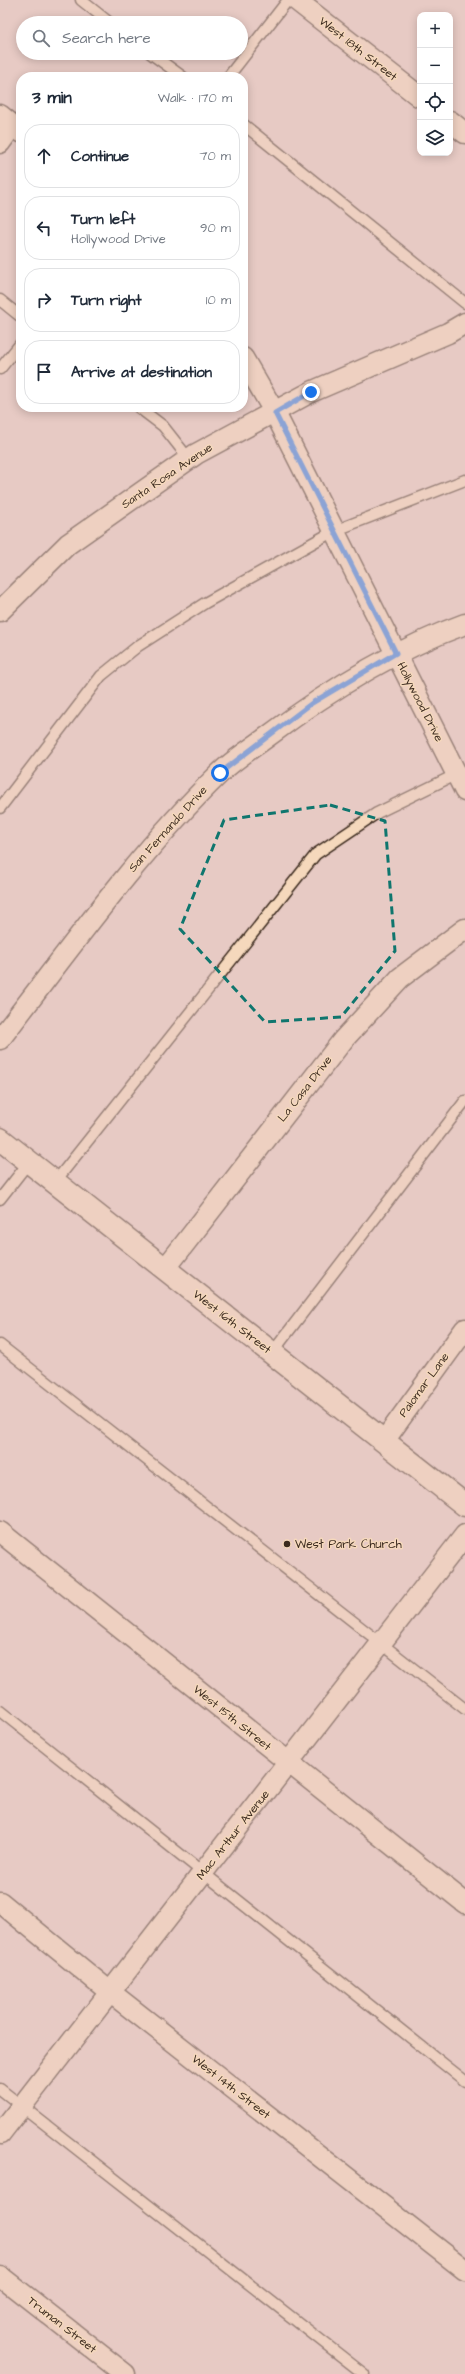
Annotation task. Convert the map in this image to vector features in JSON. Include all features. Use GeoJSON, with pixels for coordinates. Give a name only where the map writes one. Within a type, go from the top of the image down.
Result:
{"type":"FeatureCollection","features":[{"type":"Feature","properties":{"kind":"main road","name":"West 16th Street"},"geometry":{"type":"LineString","coordinates":[[0,1139],[465,1505]]}},
{"type":"Feature","properties":{"kind":"street","name":"West 18th Street"},"geometry":{"type":"LineString","coordinates":[[296,0],[417,95]]}},
{"type":"Feature","properties":{"kind":"street"},"geometry":{"type":"LineString","coordinates":[[453,123],[465,133]]}},
{"type":"Feature","properties":{"kind":"street"},"geometry":{"type":"LineString","coordinates":[[0,143],[11,124]]}},
{"type":"Feature","properties":{"kind":"street","name":"Santa Rosa Avenue"},"geometry":{"type":"LineString","coordinates":[[0,612],[68,544],[189,459],[318,388],[448,333],[465,323]]}},
{"type":"Feature","properties":{"kind":"street","name":"Hollywood Drive"},"geometry":{"type":"LineString","coordinates":[[248,367],[275,413],[334,532],[462,778]]}},
{"type":"Feature","properties":{"kind":"street","name":"San Fernando Drive"},"geometry":{"type":"LineString","coordinates":[[0,1039],[141,857],[220,773],[312,703],[396,653],[430,637],[465,624]]}},
{"type":"Feature","properties":{"kind":"street","name":"La Casa Drive"},"geometry":{"type":"LineString","coordinates":[[165,1269],[343,1040],[400,978],[465,929]]}},
{"type":"Feature","properties":{"kind":"street","name":"Palomar Lane"},"geometry":{"type":"LineString","coordinates":[[384,1441],[465,1329]]}},
{"type":"Feature","properties":{"kind":"street","name":"West 15th Street"},"geometry":{"type":"LineString","coordinates":[[0,1532],[465,1903]]}},
{"type":"Feature","properties":{"kind":"street","name":"Mac Arthur Avenue"},"geometry":{"type":"LineString","coordinates":[[0,2134],[465,1535]]}},
{"type":"Feature","properties":{"kind":"street","name":"West 14th Street"},"geometry":{"type":"LineString","coordinates":[[0,1902],[110,1992],[465,2270]]}},
{"type":"Feature","properties":{"kind":"street","name":"Truman Street"},"geometry":{"type":"LineString","coordinates":[[0,2276],[125,2374]]}},
{"type":"Feature","properties":{"kind":"lane"},"geometry":{"type":"LineString","coordinates":[[82,0],[101,16]]}},
{"type":"Feature","properties":{"kind":"lane"},"geometry":{"type":"LineString","coordinates":[[248,51],[288,0]]}},
{"type":"Feature","properties":{"kind":"lane"},"geometry":{"type":"LineString","coordinates":[[160,60],[176,72]]}},
{"type":"Feature","properties":{"kind":"lane"},"geometry":{"type":"LineString","coordinates":[[232,72],[241,60]]}},
{"type":"Feature","properties":{"kind":"lane"},"geometry":{"type":"LineString","coordinates":[[248,128],[465,303]]}},
{"type":"Feature","properties":{"kind":"lane"},"geometry":{"type":"LineString","coordinates":[[0,300],[16,313]]}},
{"type":"Feature","properties":{"kind":"lane"},"geometry":{"type":"LineString","coordinates":[[0,369],[16,349]]}},
{"type":"Feature","properties":{"kind":"lane"},"geometry":{"type":"LineString","coordinates":[[145,412],[163,426],[189,459]]}},
{"type":"Feature","properties":{"kind":"lane"},"geometry":{"type":"LineString","coordinates":[[0,808],[101,676],[138,646],[205,603],[334,532],[465,480]]}},
{"type":"Feature","properties":{"kind":"lane"},"geometry":{"type":"LineString","coordinates":[[55,1182],[316,854],[377,813],[462,778]]}},
{"type":"Feature","properties":{"kind":"lane"},"geometry":{"type":"LineString","coordinates":[[272,1353],[465,1101]]}},
{"type":"Feature","properties":{"kind":"lane"},"geometry":{"type":"LineString","coordinates":[[0,1199],[29,1162]]}},
{"type":"Feature","properties":{"kind":"lane"},"geometry":{"type":"LineString","coordinates":[[0,1345],[465,1709]]}},
{"type":"Feature","properties":{"kind":"lane"},"geometry":{"type":"LineString","coordinates":[[0,1711],[202,1874],[465,2081]]}},
{"type":"Feature","properties":{"kind":"lane"},"geometry":{"type":"LineString","coordinates":[[0,2089],[364,2374]]}},
{"type":"Feature","properties":{"kind":"highlighted area"},"geometry":{"type":"Polygon","coordinates":[[[330,805],[385,821],[395,951],[341,1017],[265,1022],[180,929],[224,820],[330,805]]]}},
{"type":"Feature","properties":{"kind":"place","name":"West Park Church"},"geometry":{"type":"Point","coordinates":[287,1544]}},
{"type":"Feature","properties":{"kind":"route"},"geometry":{"type":"LineString","coordinates":[[220,773],[312,703],[396,653],[275,413],[311,392]]}}]}
